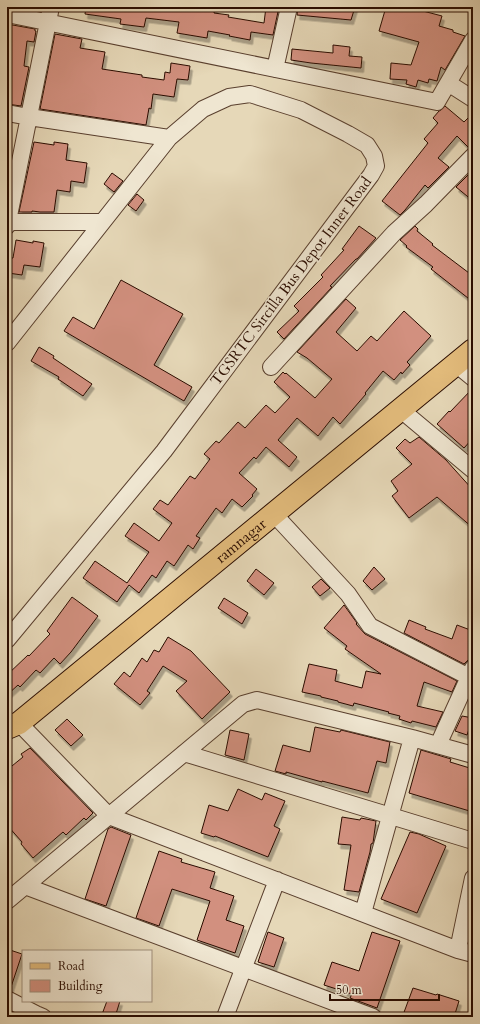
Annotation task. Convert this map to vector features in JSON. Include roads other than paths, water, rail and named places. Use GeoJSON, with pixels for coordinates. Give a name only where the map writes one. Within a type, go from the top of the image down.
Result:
{"type":"FeatureCollection","features":[{"type":"Feature","properties":{"kind":"main road","name":"ramnagar"},"geometry":{"type":"LineString","coordinates":[[13,725],[473,350]]}},
{"type":"Feature","properties":{"kind":"street"},"geometry":{"type":"LineString","coordinates":[[275,69],[289,7]]}},
{"type":"Feature","properties":{"kind":"street"},"geometry":{"type":"LineString","coordinates":[[7,14],[50,15],[275,69],[437,102],[473,40]]}},
{"type":"Feature","properties":{"kind":"street"},"geometry":{"type":"LineString","coordinates":[[50,15],[7,223],[102,222]]}},
{"type":"Feature","properties":{"kind":"street"},"geometry":{"type":"LineString","coordinates":[[448,83],[473,99]]}},
{"type":"Feature","properties":{"kind":"street","name":"TGSRTC Sircilla Bus Depot Inner Road"},"geometry":{"type":"LineString","coordinates":[[7,343],[169,138],[203,109],[229,97],[250,94],[301,110],[367,145],[374,156],[376,166],[371,175],[164,451],[7,640]]}},
{"type":"Feature","properties":{"kind":"street"},"geometry":{"type":"LineString","coordinates":[[7,113],[169,138]]}},
{"type":"Feature","properties":{"kind":"street"},"geometry":{"type":"LineString","coordinates":[[270,367],[389,238],[426,204],[473,156]]}},
{"type":"Feature","properties":{"kind":"street"},"geometry":{"type":"LineString","coordinates":[[456,364],[473,378]]}},
{"type":"Feature","properties":{"kind":"street"},"geometry":{"type":"LineString","coordinates":[[400,409],[473,470]]}},
{"type":"Feature","properties":{"kind":"street"},"geometry":{"type":"LineString","coordinates":[[273,513],[348,594],[370,626],[471,673],[438,745]]}},
{"type":"Feature","properties":{"kind":"street"},"geometry":{"type":"LineString","coordinates":[[7,901],[243,704],[257,700],[412,738],[473,755]]}},
{"type":"Feature","properties":{"kind":"street"},"geometry":{"type":"LineString","coordinates":[[13,725],[109,816],[363,914],[458,950],[473,954]]}},
{"type":"Feature","properties":{"kind":"street"},"geometry":{"type":"LineString","coordinates":[[363,914],[412,738]]}},
{"type":"Feature","properties":{"kind":"street"},"geometry":{"type":"LineString","coordinates":[[184,752],[473,841]]}},
{"type":"Feature","properties":{"kind":"street"},"geometry":{"type":"LineString","coordinates":[[458,950],[473,878]]}},
{"type":"Feature","properties":{"kind":"street"},"geometry":{"type":"LineString","coordinates":[[225,1017],[277,880]]}},
{"type":"Feature","properties":{"kind":"street"},"geometry":{"type":"LineString","coordinates":[[25,886],[373,1017]]}},
{"type":"Feature","properties":{"kind":"street"},"geometry":{"type":"LineString","coordinates":[[7,999],[43,1017]]}}]}
